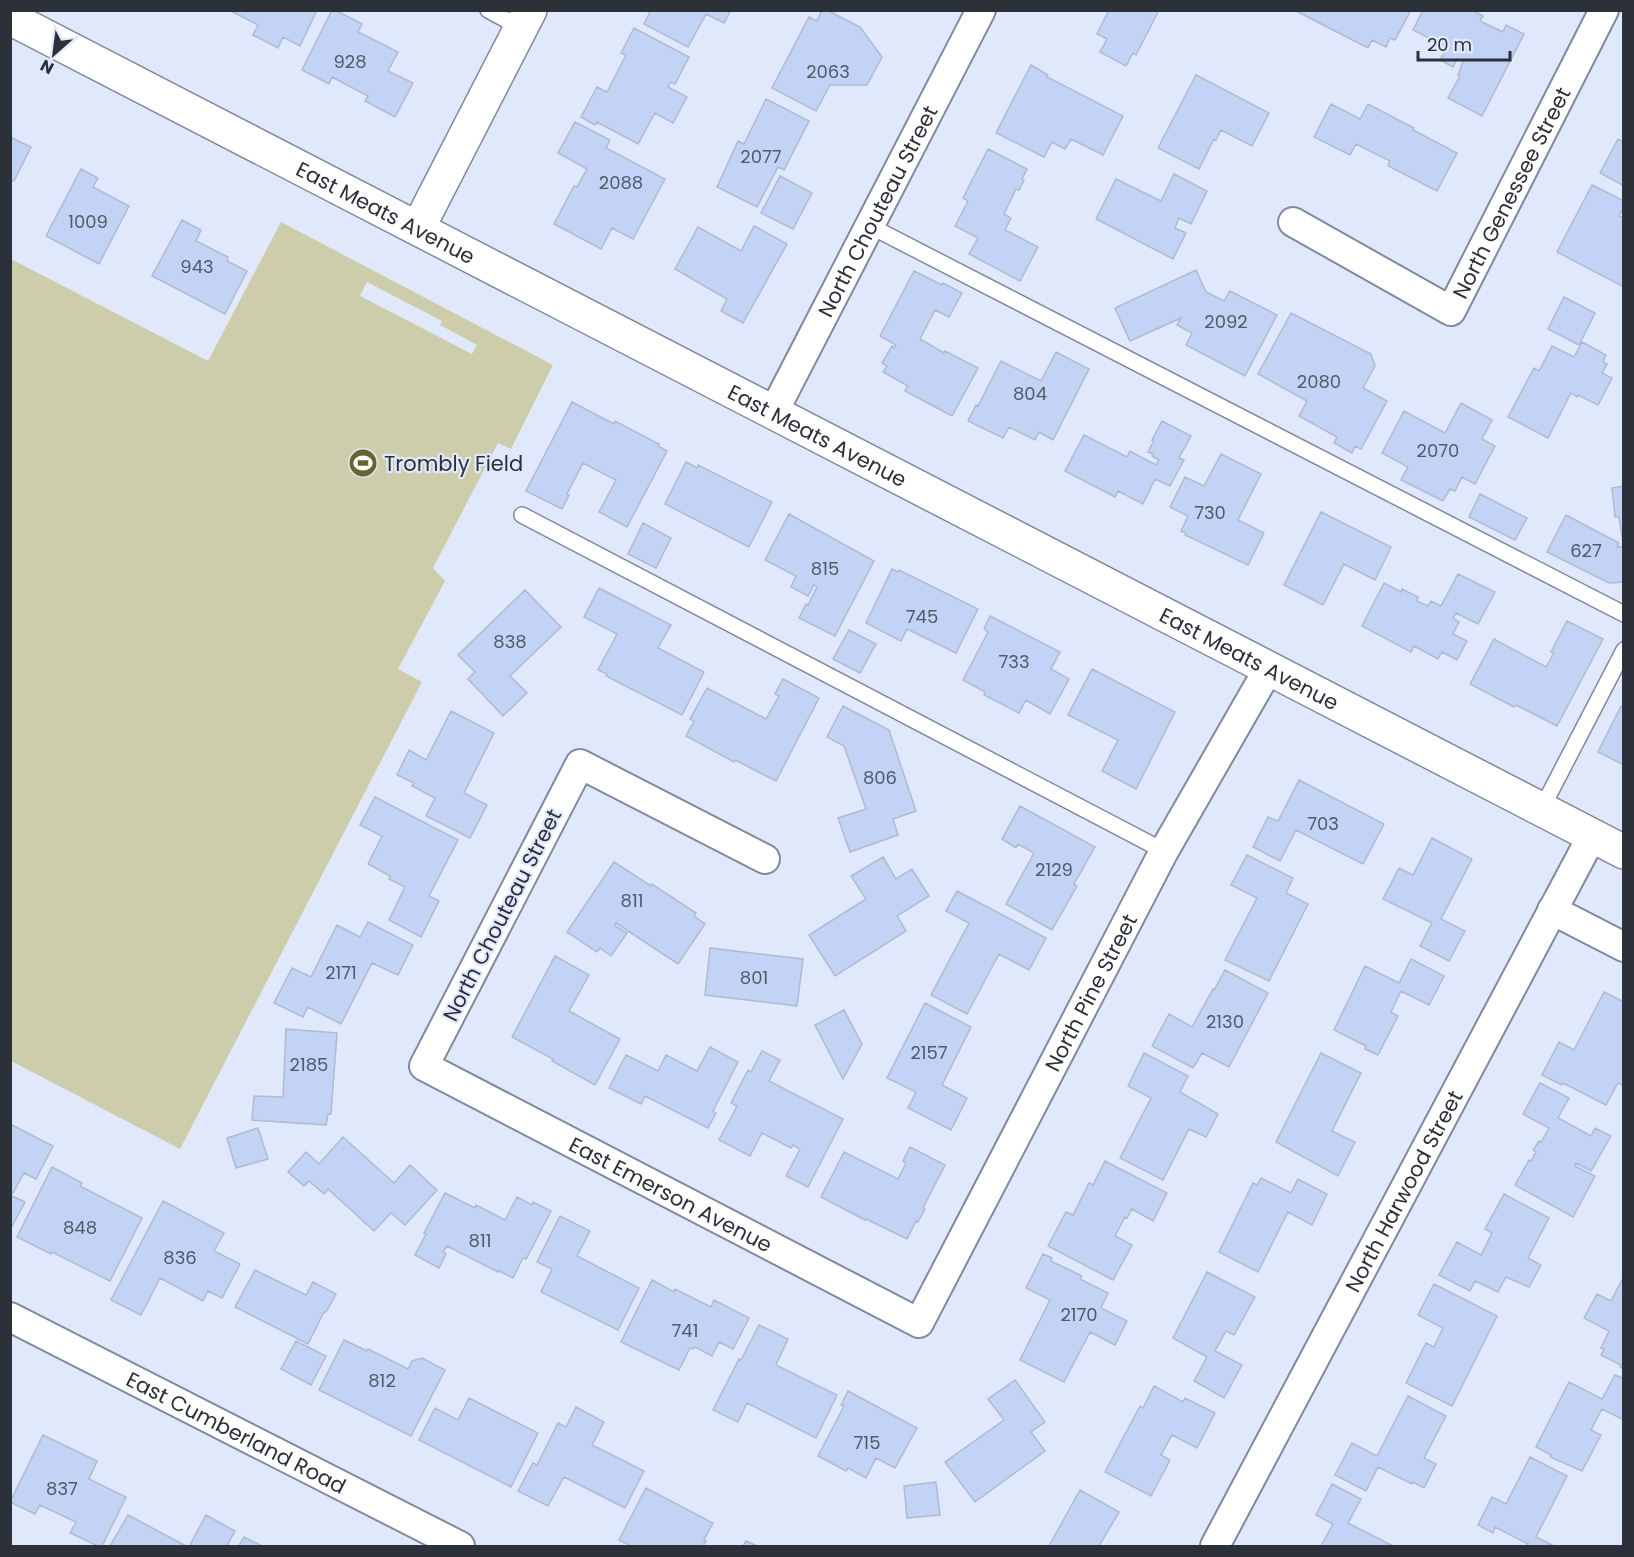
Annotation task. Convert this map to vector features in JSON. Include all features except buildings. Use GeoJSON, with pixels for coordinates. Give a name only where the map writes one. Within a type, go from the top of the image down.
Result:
{"type":"FeatureCollection","features":[{"type":"Feature","properties":{"kind":"street","name":"North Chouteau Street"},"geometry":{"type":"LineString","coordinates":[[774,411],[981,10]]}},
{"type":"Feature","properties":{"kind":"street","name":"North Genessee Street"},"geometry":{"type":"LineString","coordinates":[[1293,222],[1451,311],[1604,10]]}},
{"type":"Feature","properties":{"kind":"street","name":"East Meats Avenue"},"geometry":{"type":"LineString","coordinates":[[10,18],[1623,852]]}},
{"type":"Feature","properties":{"kind":"street"},"geometry":{"type":"LineString","coordinates":[[418,228],[526,19]]}},
{"type":"Feature","properties":{"kind":"street","name":"North Pine Street"},"geometry":{"type":"LineString","coordinates":[[919,1323],[1164,851],[1269,668]]}},
{"type":"Feature","properties":{"kind":"street","name":"North Chouteau Street"},"geometry":{"type":"LineString","coordinates":[[424,1066],[580,764],[765,859]]}},
{"type":"Feature","properties":{"kind":"street","name":"North Harwood Street"},"geometry":{"type":"LineString","coordinates":[[1215,1546],[1592,836]]}},
{"type":"Feature","properties":{"kind":"street"},"geometry":{"type":"LineString","coordinates":[[1552,910],[1623,947]]}},
{"type":"Feature","properties":{"kind":"street","name":"East Emerson Avenue"},"geometry":{"type":"LineString","coordinates":[[424,1066],[919,1323]]}},
{"type":"Feature","properties":{"kind":"street","name":"East Cumberland Road"},"geometry":{"type":"LineString","coordinates":[[10,1317],[460,1546]]}},
{"type":"Feature","properties":{"kind":"lane"},"geometry":{"type":"LineString","coordinates":[[488,10],[526,19]]}},
{"type":"Feature","properties":{"kind":"lane"},"geometry":{"type":"LineString","coordinates":[[870,226],[1623,614]]}},
{"type":"Feature","properties":{"kind":"lane"},"geometry":{"type":"LineString","coordinates":[[522,515],[1164,851]]}},
{"type":"Feature","properties":{"kind":"lane"},"geometry":{"type":"LineString","coordinates":[[1541,810],[1623,650]]}},
{"type":"Feature","properties":{"kind":"green space"},"geometry":{"type":"Polygon","coordinates":[[[281,222],[553,365],[511,449],[498,443],[433,568],[445,581],[398,669],[422,682],[180,1149],[11,1061],[11,259],[208,361],[281,222]],[[367,282],[360,296],[472,354],[477,345],[440,325],[442,321],[367,282]]]}},
{"type":"Feature","properties":{"kind":"place","name":"Trombly Field"},"geometry":{"type":"Point","coordinates":[363,463]}}]}
